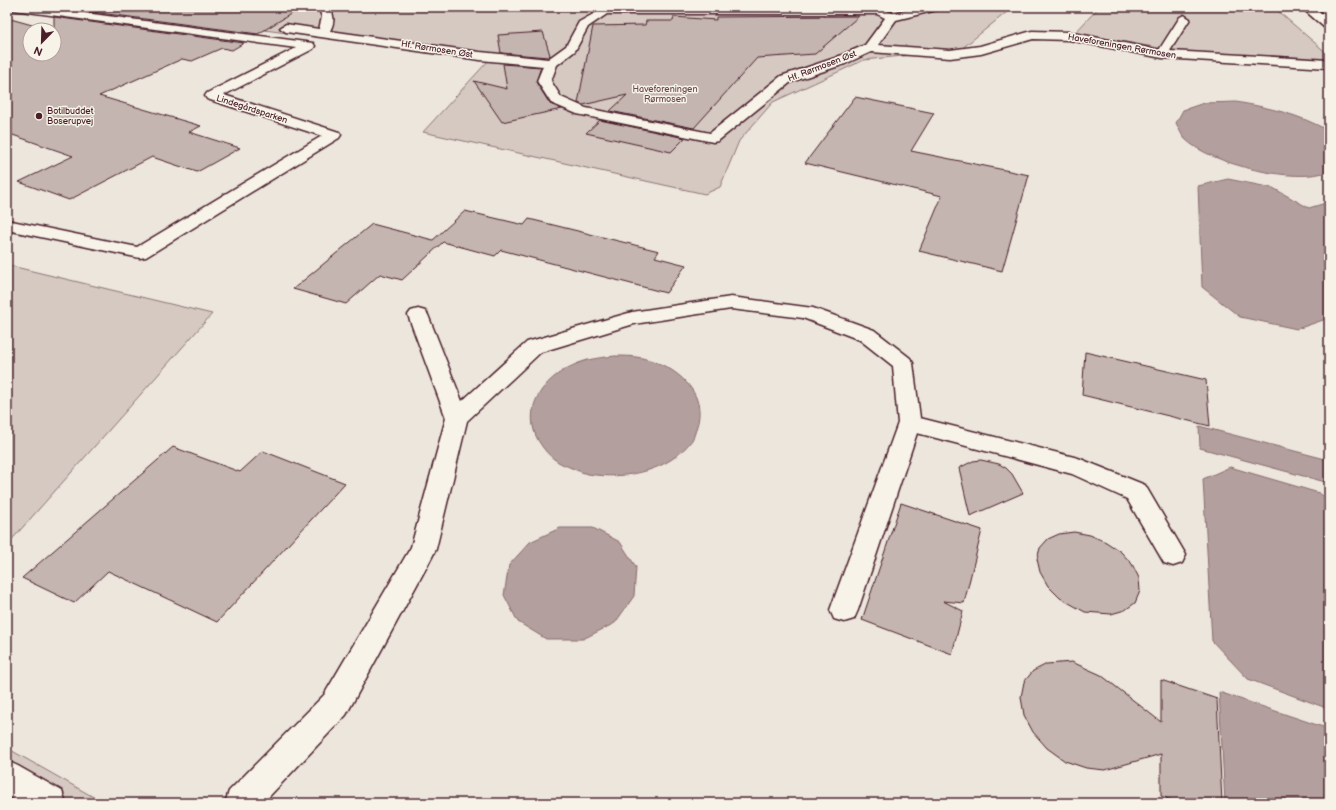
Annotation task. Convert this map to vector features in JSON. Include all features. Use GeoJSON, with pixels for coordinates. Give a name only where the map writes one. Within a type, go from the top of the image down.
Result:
{"type":"FeatureCollection","features":[{"type":"Feature","properties":{"kind":"street","name":"Lindegårdsparken"},"geometry":{"type":"LineString","coordinates":[[7,226],[140,252],[334,135],[212,96],[309,46],[13,7]]}},
{"type":"Feature","properties":{"kind":"street"},"geometry":{"type":"LineString","coordinates":[[323,33],[328,24],[329,16],[324,7]]}},
{"type":"Feature","properties":{"kind":"street"},"geometry":{"type":"LineString","coordinates":[[551,63],[572,48],[583,25],[604,11],[878,11],[892,18],[937,7]]}},
{"type":"Feature","properties":{"kind":"street"},"geometry":{"type":"LineString","coordinates":[[1307,7],[1329,25]]}},
{"type":"Feature","properties":{"kind":"street","name":"Hf. Rørmosen Øst"},"geometry":{"type":"LineString","coordinates":[[276,27],[480,56],[551,63],[544,81],[556,100],[582,111],[712,138],[786,79],[840,61],[868,48],[892,18]]}},
{"type":"Feature","properties":{"kind":"street"},"geometry":{"type":"LineString","coordinates":[[1162,54],[1184,19]]}},
{"type":"Feature","properties":{"kind":"street","name":"Haveforeningen Rørmosen"},"geometry":{"type":"LineString","coordinates":[[868,48],[950,54],[981,50],[1032,35],[1069,36],[1162,54],[1223,59],[1329,64]]}},
{"type":"Feature","properties":{"kind":"street"},"geometry":{"type":"LineString","coordinates":[[241,803],[335,705],[416,562],[423,549],[457,418],[534,347],[632,318],[731,303],[806,312],[867,335],[903,363],[909,423],[844,610]]}},
{"type":"Feature","properties":{"kind":"street"},"geometry":{"type":"LineString","coordinates":[[418,315],[457,418]]}},
{"type":"Feature","properties":{"kind":"street"},"geometry":{"type":"LineString","coordinates":[[909,423],[1078,467],[1136,492],[1173,556]]}},
{"type":"Feature","properties":{"kind":"street"},"geometry":{"type":"LineString","coordinates":[[7,777],[50,803]]}},
{"type":"Feature","properties":{"kind":"green space","name":"Haveforeningen Rørmosen"},"geometry":{"type":"Polygon","coordinates":[[[92,7],[1013,7],[960,50],[864,60],[773,102],[739,141],[720,187],[705,194],[423,132],[489,60],[92,7]]]}},
{"type":"Feature","properties":{"kind":"green space"},"geometry":{"type":"Polygon","coordinates":[[[1099,7],[1273,7],[1329,55],[1329,60],[1182,52],[1075,33],[1099,7]]]}},
{"type":"Feature","properties":{"kind":"green space"},"geometry":{"type":"Polygon","coordinates":[[[7,265],[212,314],[7,545],[7,265]]]}},
{"type":"Feature","properties":{"kind":"green space"},"geometry":{"type":"Polygon","coordinates":[[[7,748],[104,803],[7,803],[7,748]]]}},
{"type":"Feature","properties":{"kind":"shaded area"},"geometry":{"type":"Polygon","coordinates":[[[1236,102],[1284,112],[1318,125],[1329,131],[1329,171],[1315,175],[1276,174],[1233,164],[1214,157],[1197,148],[1185,139],[1176,123],[1183,110],[1204,103],[1236,102]]]}},
{"type":"Feature","properties":{"kind":"shaded area"},"geometry":{"type":"Polygon","coordinates":[[[1228,179],[1273,188],[1309,208],[1329,202],[1329,318],[1297,329],[1240,317],[1202,287],[1198,186],[1228,179]]]}},
{"type":"Feature","properties":{"kind":"shaded area"},"geometry":{"type":"Polygon","coordinates":[[[615,356],[642,358],[666,367],[677,374],[687,383],[694,393],[698,404],[699,416],[692,440],[671,460],[645,471],[631,474],[602,476],[588,474],[562,464],[547,452],[536,436],[533,422],[533,410],[537,398],[544,388],[563,370],[588,360],[615,356]]]}},
{"type":"Feature","properties":{"kind":"shaded area"},"geometry":{"type":"Polygon","coordinates":[[[1199,426],[1329,460],[1329,483],[1200,448],[1199,426]]]}},
{"type":"Feature","properties":{"kind":"shaded area"},"geometry":{"type":"Polygon","coordinates":[[[1230,467],[1319,493],[1329,500],[1329,709],[1248,679],[1212,641],[1203,479],[1230,467]]]}},
{"type":"Feature","properties":{"kind":"shaded area"},"geometry":{"type":"Polygon","coordinates":[[[560,528],[593,528],[620,542],[636,567],[634,596],[615,623],[583,639],[546,639],[518,622],[504,595],[509,565],[530,542],[560,528]]]}},
{"type":"Feature","properties":{"kind":"shaded area"},"geometry":{"type":"Polygon","coordinates":[[[1219,692],[1329,729],[1329,803],[1225,803],[1219,692]]]}},
{"type":"Feature","properties":{"kind":"building"},"geometry":{"type":"Polygon","coordinates":[[[55,7],[302,7],[258,34],[55,7]]]}},
{"type":"Feature","properties":{"kind":"building"},"geometry":{"type":"Polygon","coordinates":[[[859,16],[815,54],[757,58],[694,128],[610,111],[627,95],[583,105],[578,103],[593,26],[645,25],[646,21],[673,21],[674,17],[716,20],[716,17],[859,16]]]}},
{"type":"Feature","properties":{"kind":"building"},"geometry":{"type":"Polygon","coordinates":[[[54,17],[244,43],[232,50],[222,48],[192,61],[182,59],[99,96],[201,126],[189,132],[240,148],[197,172],[152,157],[69,200],[19,182],[73,156],[7,133],[7,18],[22,22],[22,62],[62,62],[62,22],[54,22],[54,17]]]}},
{"type":"Feature","properties":{"kind":"building"},"geometry":{"type":"Polygon","coordinates":[[[543,32],[550,55],[548,57],[501,53],[498,35],[543,32]]]}},
{"type":"Feature","properties":{"kind":"building"},"geometry":{"type":"Polygon","coordinates":[[[503,64],[541,67],[536,82],[550,104],[562,109],[502,122],[474,81],[507,89],[503,64]]]}},
{"type":"Feature","properties":{"kind":"building"},"geometry":{"type":"Polygon","coordinates":[[[855,97],[934,113],[911,151],[1029,175],[1002,271],[919,251],[942,196],[805,163],[855,97]]]}},
{"type":"Feature","properties":{"kind":"building"},"geometry":{"type":"Polygon","coordinates":[[[600,120],[685,138],[671,152],[586,133],[600,120]]]}},
{"type":"Feature","properties":{"kind":"building"},"geometry":{"type":"Polygon","coordinates":[[[465,211],[524,225],[529,219],[659,251],[655,257],[686,265],[666,293],[501,250],[495,256],[443,242],[402,280],[380,274],[346,304],[293,289],[372,224],[433,240],[465,211]]]}},
{"type":"Feature","properties":{"kind":"building"},"geometry":{"type":"Polygon","coordinates":[[[1085,352],[1206,380],[1210,426],[1082,395],[1085,352]]]}},
{"type":"Feature","properties":{"kind":"building"},"geometry":{"type":"Polygon","coordinates":[[[173,447],[240,472],[263,451],[345,483],[217,622],[108,571],[74,603],[22,578],[173,447]]]}},
{"type":"Feature","properties":{"kind":"building"},"geometry":{"type":"Polygon","coordinates":[[[981,460],[999,464],[1006,468],[1012,474],[1023,493],[970,516],[959,468],[973,461],[981,460]]]}},
{"type":"Feature","properties":{"kind":"building"},"geometry":{"type":"Polygon","coordinates":[[[901,503],[982,530],[964,603],[943,601],[963,611],[952,654],[862,620],[901,503]]]}},
{"type":"Feature","properties":{"kind":"building"},"geometry":{"type":"Polygon","coordinates":[[[1074,532],[1090,535],[1106,542],[1121,552],[1132,564],[1139,578],[1140,591],[1135,603],[1125,610],[1111,614],[1085,612],[1060,598],[1048,586],[1040,572],[1037,559],[1040,548],[1048,539],[1059,534],[1074,532]]]}},
{"type":"Feature","properties":{"kind":"building"},"geometry":{"type":"Polygon","coordinates":[[[1072,662],[1101,675],[1161,722],[1161,680],[1217,699],[1222,803],[1179,803],[1161,796],[1161,754],[1105,770],[1086,768],[1065,761],[1047,748],[1033,732],[1024,715],[1021,697],[1024,682],[1033,671],[1047,664],[1072,662]]]}},
{"type":"Feature","properties":{"kind":"place","name":"Botilbuddet Boserupvej"},"geometry":{"type":"Point","coordinates":[39,116]}}]}
